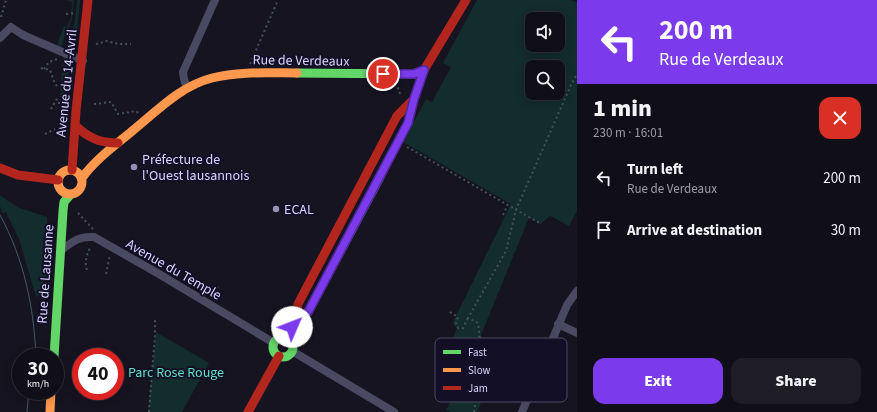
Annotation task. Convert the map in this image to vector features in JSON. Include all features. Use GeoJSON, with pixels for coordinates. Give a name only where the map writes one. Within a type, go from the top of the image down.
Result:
{"type":"FeatureCollection","features":[{"type":"Feature","properties":{"kind":"street","name":"Avenue du 14-Avril"},"geometry":{"type":"LineString","coordinates":[[72,170],[75,125],[83,61],[88,0]]}},
{"type":"Feature","properties":{"kind":"street"},"geometry":{"type":"LineString","coordinates":[[187,88],[183,72],[215,0]]}},
{"type":"Feature","properties":{"kind":"street"},"geometry":{"type":"LineString","coordinates":[[296,322],[308,312],[364,205],[399,144],[408,123],[424,70],[466,0]]}},
{"type":"Feature","properties":{"kind":"street"},"geometry":{"type":"LineString","coordinates":[[0,38],[11,27],[23,35],[83,61]]}},
{"type":"Feature","properties":{"kind":"street","name":"Rue de Verdeaux"},"geometry":{"type":"LineString","coordinates":[[82,178],[88,170],[118,143],[172,98],[187,88],[211,78],[240,73],[414,74],[424,70]]}},
{"type":"Feature","properties":{"kind":"street"},"geometry":{"type":"LineString","coordinates":[[288,339],[296,322],[298,304],[385,137],[400,112],[414,99]]}},
{"type":"Feature","properties":{"kind":"street"},"geometry":{"type":"LineString","coordinates":[[75,125],[84,135],[92,139],[104,143],[118,143]]}},
{"type":"Feature","properties":{"kind":"street"},"geometry":{"type":"LineString","coordinates":[[385,137],[399,144]]}},
{"type":"Feature","properties":{"kind":"street"},"geometry":{"type":"LineString","coordinates":[[0,168],[18,176],[58,180]]}},
{"type":"Feature","properties":{"kind":"street"},"geometry":{"type":"LineString","coordinates":[[72,170],[78,172],[82,178],[81,188],[77,193],[70,195],[63,193],[60,190],[58,180],[59,176],[64,171],[72,170]]}},
{"type":"Feature","properties":{"kind":"street","name":"Rue de Lausanne"},"geometry":{"type":"LineString","coordinates":[[55,348],[64,202],[70,195]]}},
{"type":"Feature","properties":{"kind":"street"},"geometry":{"type":"LineString","coordinates":[[353,199],[364,205]]}},
{"type":"Feature","properties":{"kind":"street","name":"Avenue du Temple"},"geometry":{"type":"LineString","coordinates":[[60,251],[76,239],[85,236],[94,237],[274,343]]}},
{"type":"Feature","properties":{"kind":"street"},"geometry":{"type":"LineString","coordinates":[[552,338],[567,305],[577,291]]}},
{"type":"Feature","properties":{"kind":"street"},"geometry":{"type":"LineString","coordinates":[[558,324],[577,333]]}},
{"type":"Feature","properties":{"kind":"street"},"geometry":{"type":"LineString","coordinates":[[278,338],[288,339],[292,346],[292,351],[288,356],[279,356],[273,349],[274,343],[278,338]]}},
{"type":"Feature","properties":{"kind":"street"},"geometry":{"type":"LineString","coordinates":[[292,351],[394,412]]}},
{"type":"Feature","properties":{"kind":"street"},"geometry":{"type":"LineString","coordinates":[[248,412],[279,356]]}},
{"type":"Feature","properties":{"kind":"street"},"geometry":{"type":"LineString","coordinates":[[50,412],[51,400]]}},
{"type":"Feature","properties":{"kind":"street"},"geometry":{"type":"LineString","coordinates":[[522,412],[526,402]]}},
{"type":"Feature","properties":{"kind":"path"},"geometry":{"type":"LineString","coordinates":[[1,15],[6,0]]}},
{"type":"Feature","properties":{"kind":"path","name":"Rue de Verdeaux"},"geometry":{"type":"LineString","coordinates":[[250,65],[278,0]]}},
{"type":"Feature","properties":{"kind":"path"},"geometry":{"type":"LineString","coordinates":[[66,14],[75,13]]}},
{"type":"Feature","properties":{"kind":"path"},"geometry":{"type":"LineString","coordinates":[[96,44],[107,41],[118,44],[131,44]]}},
{"type":"Feature","properties":{"kind":"path"},"geometry":{"type":"LineString","coordinates":[[55,59],[43,69],[50,70],[55,84],[59,88]]}},
{"type":"Feature","properties":{"kind":"path"},"geometry":{"type":"LineString","coordinates":[[383,74],[398,88],[401,104],[400,112]]}},
{"type":"Feature","properties":{"kind":"path"},"geometry":{"type":"LineString","coordinates":[[450,312],[458,316],[456,322],[458,328],[462,328],[506,251],[516,210],[577,74]]}},
{"type":"Feature","properties":{"kind":"path"},"geometry":{"type":"LineString","coordinates":[[51,109],[58,97]]}},
{"type":"Feature","properties":{"kind":"path"},"geometry":{"type":"LineString","coordinates":[[94,104],[111,102],[118,114],[136,111],[140,115]]}},
{"type":"Feature","properties":{"kind":"path"},"geometry":{"type":"LineString","coordinates":[[45,134],[55,129]]}},
{"type":"Feature","properties":{"kind":"path"},"geometry":{"type":"LineString","coordinates":[[399,144],[508,204],[541,224]]}},
{"type":"Feature","properties":{"kind":"path"},"geometry":{"type":"LineString","coordinates":[[503,215],[508,204]]}},
{"type":"Feature","properties":{"kind":"path"},"geometry":{"type":"LineString","coordinates":[[87,270],[86,260],[92,243]]}},
{"type":"Feature","properties":{"kind":"path"},"geometry":{"type":"LineString","coordinates":[[106,274],[111,247]]}},
{"type":"Feature","properties":{"kind":"path"},"geometry":{"type":"LineString","coordinates":[[211,296],[218,287]]}},
{"type":"Feature","properties":{"kind":"path"},"geometry":{"type":"LineString","coordinates":[[468,318],[478,324],[480,338]]}},
{"type":"Feature","properties":{"kind":"path"},"geometry":{"type":"LineString","coordinates":[[149,412],[155,319]]}},
{"type":"Feature","properties":{"kind":"path"},"geometry":{"type":"LineString","coordinates":[[474,412],[475,402]]}},
{"type":"Feature","properties":{"kind":"green space"},"geometry":{"type":"Polygon","coordinates":[[[67,0],[74,0],[72,19],[61,47],[57,45],[64,26],[67,27],[71,18],[72,2],[67,0]]]}},
{"type":"Feature","properties":{"kind":"green space"},"geometry":{"type":"Polygon","coordinates":[[[77,0],[80,0],[77,32],[72,31],[75,21],[77,0]]]}},
{"type":"Feature","properties":{"kind":"green space"},"geometry":{"type":"Polygon","coordinates":[[[477,0],[571,0],[577,2],[577,211],[569,226],[550,216],[541,224],[529,218],[481,335],[481,338],[453,338],[457,328],[452,324],[511,204],[403,142],[426,99],[432,102],[451,67],[443,63],[477,0]]]}},
{"type":"Feature","properties":{"kind":"green space"},"geometry":{"type":"Polygon","coordinates":[[[63,55],[66,57],[69,66],[65,102],[60,102],[63,55]]]}},
{"type":"Feature","properties":{"kind":"green space"},"geometry":{"type":"Polygon","coordinates":[[[0,195],[17,207],[47,217],[47,292],[36,297],[19,239],[6,212],[2,213],[0,206],[0,195]]]}},
{"type":"Feature","properties":{"kind":"green space","name":"Parc Rose Rouge"},"geometry":{"type":"Polygon","coordinates":[[[156,332],[209,363],[182,412],[148,412],[156,332]]]}},
{"type":"Feature","properties":{"kind":"green space"},"geometry":{"type":"Polygon","coordinates":[[[450,402],[481,402],[478,411],[480,412],[451,412],[446,410],[450,402]]]}},
{"type":"Feature","properties":{"kind":"tram line"},"geometry":{"type":"LineString","coordinates":[[0,215],[15,249],[26,284],[33,320],[36,348]]}},
{"type":"Feature","properties":{"kind":"tram line"},"geometry":{"type":"LineString","coordinates":[[27,412],[28,400]]}},
{"type":"Feature","properties":{"kind":"traffic: fast"},"geometry":{"type":"LineString","coordinates":[[297,73],[414,74],[424,70]]}},
{"type":"Feature","properties":{"kind":"traffic: fast"},"geometry":{"type":"LineString","coordinates":[[287,339],[296,322],[308,312],[380,177]]}},
{"type":"Feature","properties":{"kind":"traffic: fast"},"geometry":{"type":"LineString","coordinates":[[55,348],[63,211],[64,202],[70,195]]}},
{"type":"Feature","properties":{"kind":"traffic: fast"},"geometry":{"type":"LineString","coordinates":[[283,337],[290,340],[293,347],[290,354],[283,357],[276,354],[273,347],[276,340],[283,337]]}},
{"type":"Feature","properties":{"kind":"traffic: slow"},"geometry":{"type":"LineString","coordinates":[[82,178],[111,148],[169,100],[189,87],[212,78],[233,74],[297,73]]}},
{"type":"Feature","properties":{"kind":"traffic: slow"},"geometry":{"type":"LineString","coordinates":[[70,170],[79,173],[82,182],[79,191],[70,194],[61,191],[58,182],[61,173],[70,170]]}},
{"type":"Feature","properties":{"kind":"traffic: slow"},"geometry":{"type":"LineString","coordinates":[[50,412],[51,400]]}},
{"type":"Feature","properties":{"kind":"traffic: jam"},"geometry":{"type":"LineString","coordinates":[[72,170],[76,111],[88,0]]}},
{"type":"Feature","properties":{"kind":"traffic: jam"},"geometry":{"type":"LineString","coordinates":[[380,177],[408,123],[424,70],[466,0]]}},
{"type":"Feature","properties":{"kind":"traffic: jam"},"geometry":{"type":"LineString","coordinates":[[296,322],[298,304],[397,116],[413,100]]}},
{"type":"Feature","properties":{"kind":"traffic: jam"},"geometry":{"type":"LineString","coordinates":[[75,125],[95,139],[118,143]]}},
{"type":"Feature","properties":{"kind":"traffic: jam"},"geometry":{"type":"LineString","coordinates":[[0,168],[18,175],[58,180]]}},
{"type":"Feature","properties":{"kind":"traffic: jam"},"geometry":{"type":"LineString","coordinates":[[248,412],[279,356]]}},
{"type":"Feature","properties":{"kind":"place","name":"Préfecture de l'Ouest lausannois"},"geometry":{"type":"Point","coordinates":[134,167]}},
{"type":"Feature","properties":{"kind":"place","name":"ECAL"},"geometry":{"type":"Point","coordinates":[276,209]}},
{"type":"Feature","properties":{"kind":"route"},"geometry":{"type":"LineString","coordinates":[[292,327],[308,312],[408,123],[424,70],[414,74],[383,74]]}}]}
